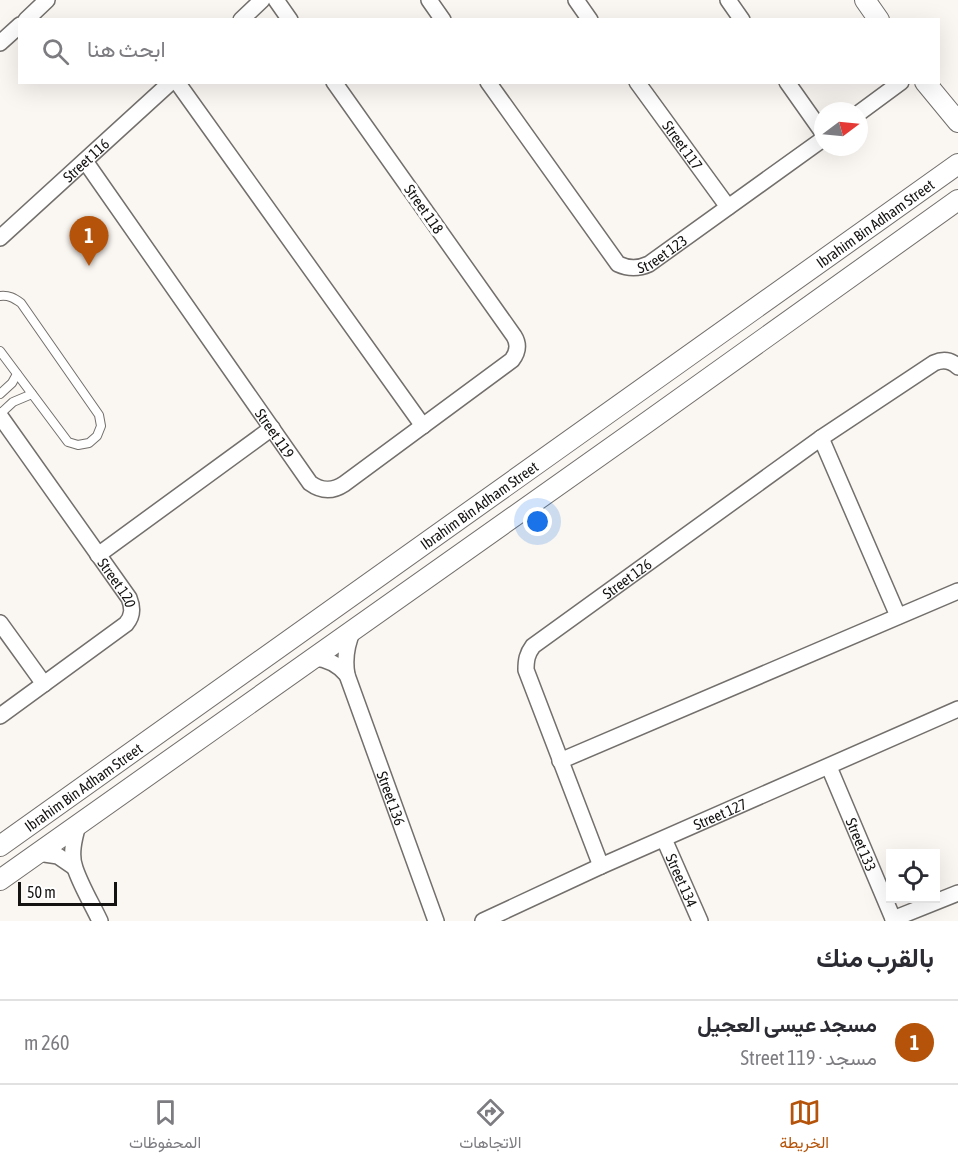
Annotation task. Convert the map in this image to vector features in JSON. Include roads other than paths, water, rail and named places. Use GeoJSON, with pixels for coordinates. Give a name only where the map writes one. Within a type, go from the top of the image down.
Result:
{"type":"FeatureCollection","features":[{"type":"Feature","properties":{"kind":"street"},"geometry":{"type":"LineString","coordinates":[[28,18],[48,0]]}},
{"type":"Feature","properties":{"kind":"street"},"geometry":{"type":"LineString","coordinates":[[242,18],[262,0]]}},
{"type":"Feature","properties":{"kind":"street"},"geometry":{"type":"LineString","coordinates":[[276,0],[289,18]]}},
{"type":"Feature","properties":{"kind":"street"},"geometry":{"type":"LineString","coordinates":[[429,0],[442,18]]}},
{"type":"Feature","properties":{"kind":"street"},"geometry":{"type":"LineString","coordinates":[[576,0],[589,18]]}},
{"type":"Feature","properties":{"kind":"street"},"geometry":{"type":"LineString","coordinates":[[728,0],[741,18]]}},
{"type":"Feature","properties":{"kind":"street"},"geometry":{"type":"LineString","coordinates":[[865,0],[878,18]]}},
{"type":"Feature","properties":{"kind":"street"},"geometry":{"type":"LineString","coordinates":[[0,43],[18,28]]}},
{"type":"Feature","properties":{"kind":"street","name":"Street 116"},"geometry":{"type":"LineString","coordinates":[[0,238],[169,84]]}},
{"type":"Feature","properties":{"kind":"street"},"geometry":{"type":"LineString","coordinates":[[178,84],[423,426]]}},
{"type":"Feature","properties":{"kind":"street","name":"Street 118"},"geometry":{"type":"LineString","coordinates":[[335,84],[514,336]]}},
{"type":"Feature","properties":{"kind":"street","name":"Street 123"},"geometry":{"type":"LineString","coordinates":[[489,84],[618,264],[628,268],[650,264],[814,145]]}},
{"type":"Feature","properties":{"kind":"street","name":"Street 117"},"geometry":{"type":"LineString","coordinates":[[638,84],[728,207]]}},
{"type":"Feature","properties":{"kind":"street"},"geometry":{"type":"LineString","coordinates":[[788,84],[814,120]]}},
{"type":"Feature","properties":{"kind":"street"},"geometry":{"type":"LineString","coordinates":[[868,106],[898,84]]}},
{"type":"Feature","properties":{"kind":"street"},"geometry":{"type":"LineString","coordinates":[[927,84],[958,122]]}},
{"type":"Feature","properties":{"kind":"street","name":"Street 119"},"geometry":{"type":"LineString","coordinates":[[85,160],[310,483],[319,488],[329,490],[344,484],[513,360],[518,349],[514,336]]}},
{"type":"Feature","properties":{"kind":"street","name":"Ibrahim Bin Adham Street"},"geometry":{"type":"LineString","coordinates":[[0,846],[957,160]]}},
{"type":"Feature","properties":{"kind":"street","name":"Ibrahim Bin Adham Street"},"geometry":{"type":"LineString","coordinates":[[0,880],[958,200]]}},
{"type":"Feature","properties":{"kind":"street","name":"Street 126"},"geometry":{"type":"LineString","coordinates":[[601,866],[526,670],[528,653],[532,646],[821,438],[934,363],[946,360],[958,367]]}},
{"type":"Feature","properties":{"kind":"street"},"geometry":{"type":"LineString","coordinates":[[663,372],[663,382],[667,391],[682,397]]}},
{"type":"Feature","properties":{"kind":"street"},"geometry":{"type":"LineString","coordinates":[[626,399],[635,399],[643,403],[648,415],[646,423]]}},
{"type":"Feature","properties":{"kind":"street","name":"Street 120"},"geometry":{"type":"LineString","coordinates":[[0,415],[129,598],[132,609],[130,620],[126,624],[0,716]]}},
{"type":"Feature","properties":{"kind":"street"},"geometry":{"type":"LineString","coordinates":[[98,555],[272,428]]}},
{"type":"Feature","properties":{"kind":"street"},"geometry":{"type":"LineString","coordinates":[[821,438],[897,616]]}},
{"type":"Feature","properties":{"kind":"street"},"geometry":{"type":"LineString","coordinates":[[560,760],[958,591]]}},
{"type":"Feature","properties":{"kind":"street"},"geometry":{"type":"LineString","coordinates":[[0,623],[44,684]]}},
{"type":"Feature","properties":{"kind":"street","name":"Street 136"},"geometry":{"type":"LineString","coordinates":[[352,630],[346,648],[347,675],[436,921]]}},
{"type":"Feature","properties":{"kind":"street"},"geometry":{"type":"LineString","coordinates":[[314,658],[329,660],[347,675]]}},
{"type":"Feature","properties":{"kind":"street","name":"Street 127"},"geometry":{"type":"LineString","coordinates":[[483,921],[601,866],[958,709]]}},
{"type":"Feature","properties":{"kind":"street","name":"Street 133"},"geometry":{"type":"LineString","coordinates":[[829,767],[894,920]]}},
{"type":"Feature","properties":{"kind":"street"},"geometry":{"type":"LineString","coordinates":[[78,825],[74,846],[74,867],[100,921]]}},
{"type":"Feature","properties":{"kind":"street","name":"Street 134"},"geometry":{"type":"LineString","coordinates":[[664,839],[700,921]]}},
{"type":"Feature","properties":{"kind":"street"},"geometry":{"type":"LineString","coordinates":[[38,853],[58,856],[74,867]]}},
{"type":"Feature","properties":{"kind":"street"},"geometry":{"type":"LineString","coordinates":[[894,920],[958,893]]}},
{"type":"Feature","properties":{"kind":"lane"},"geometry":{"type":"LineString","coordinates":[[0,296],[14,298],[21,303],[33,319],[99,415],[100,426],[97,436],[88,443],[78,445],[68,442],[0,351]]}},
{"type":"Feature","properties":{"kind":"lane"},"geometry":{"type":"LineString","coordinates":[[0,394],[12,383],[17,374]]}},
{"type":"Feature","properties":{"kind":"lane"},"geometry":{"type":"LineString","coordinates":[[0,415],[14,402],[32,394]]}},
{"type":"Feature","properties":{"kind":"place","name":"مسجد عيسى العجيل"},"geometry":{"type":"Point","coordinates":[89,266]}}]}
